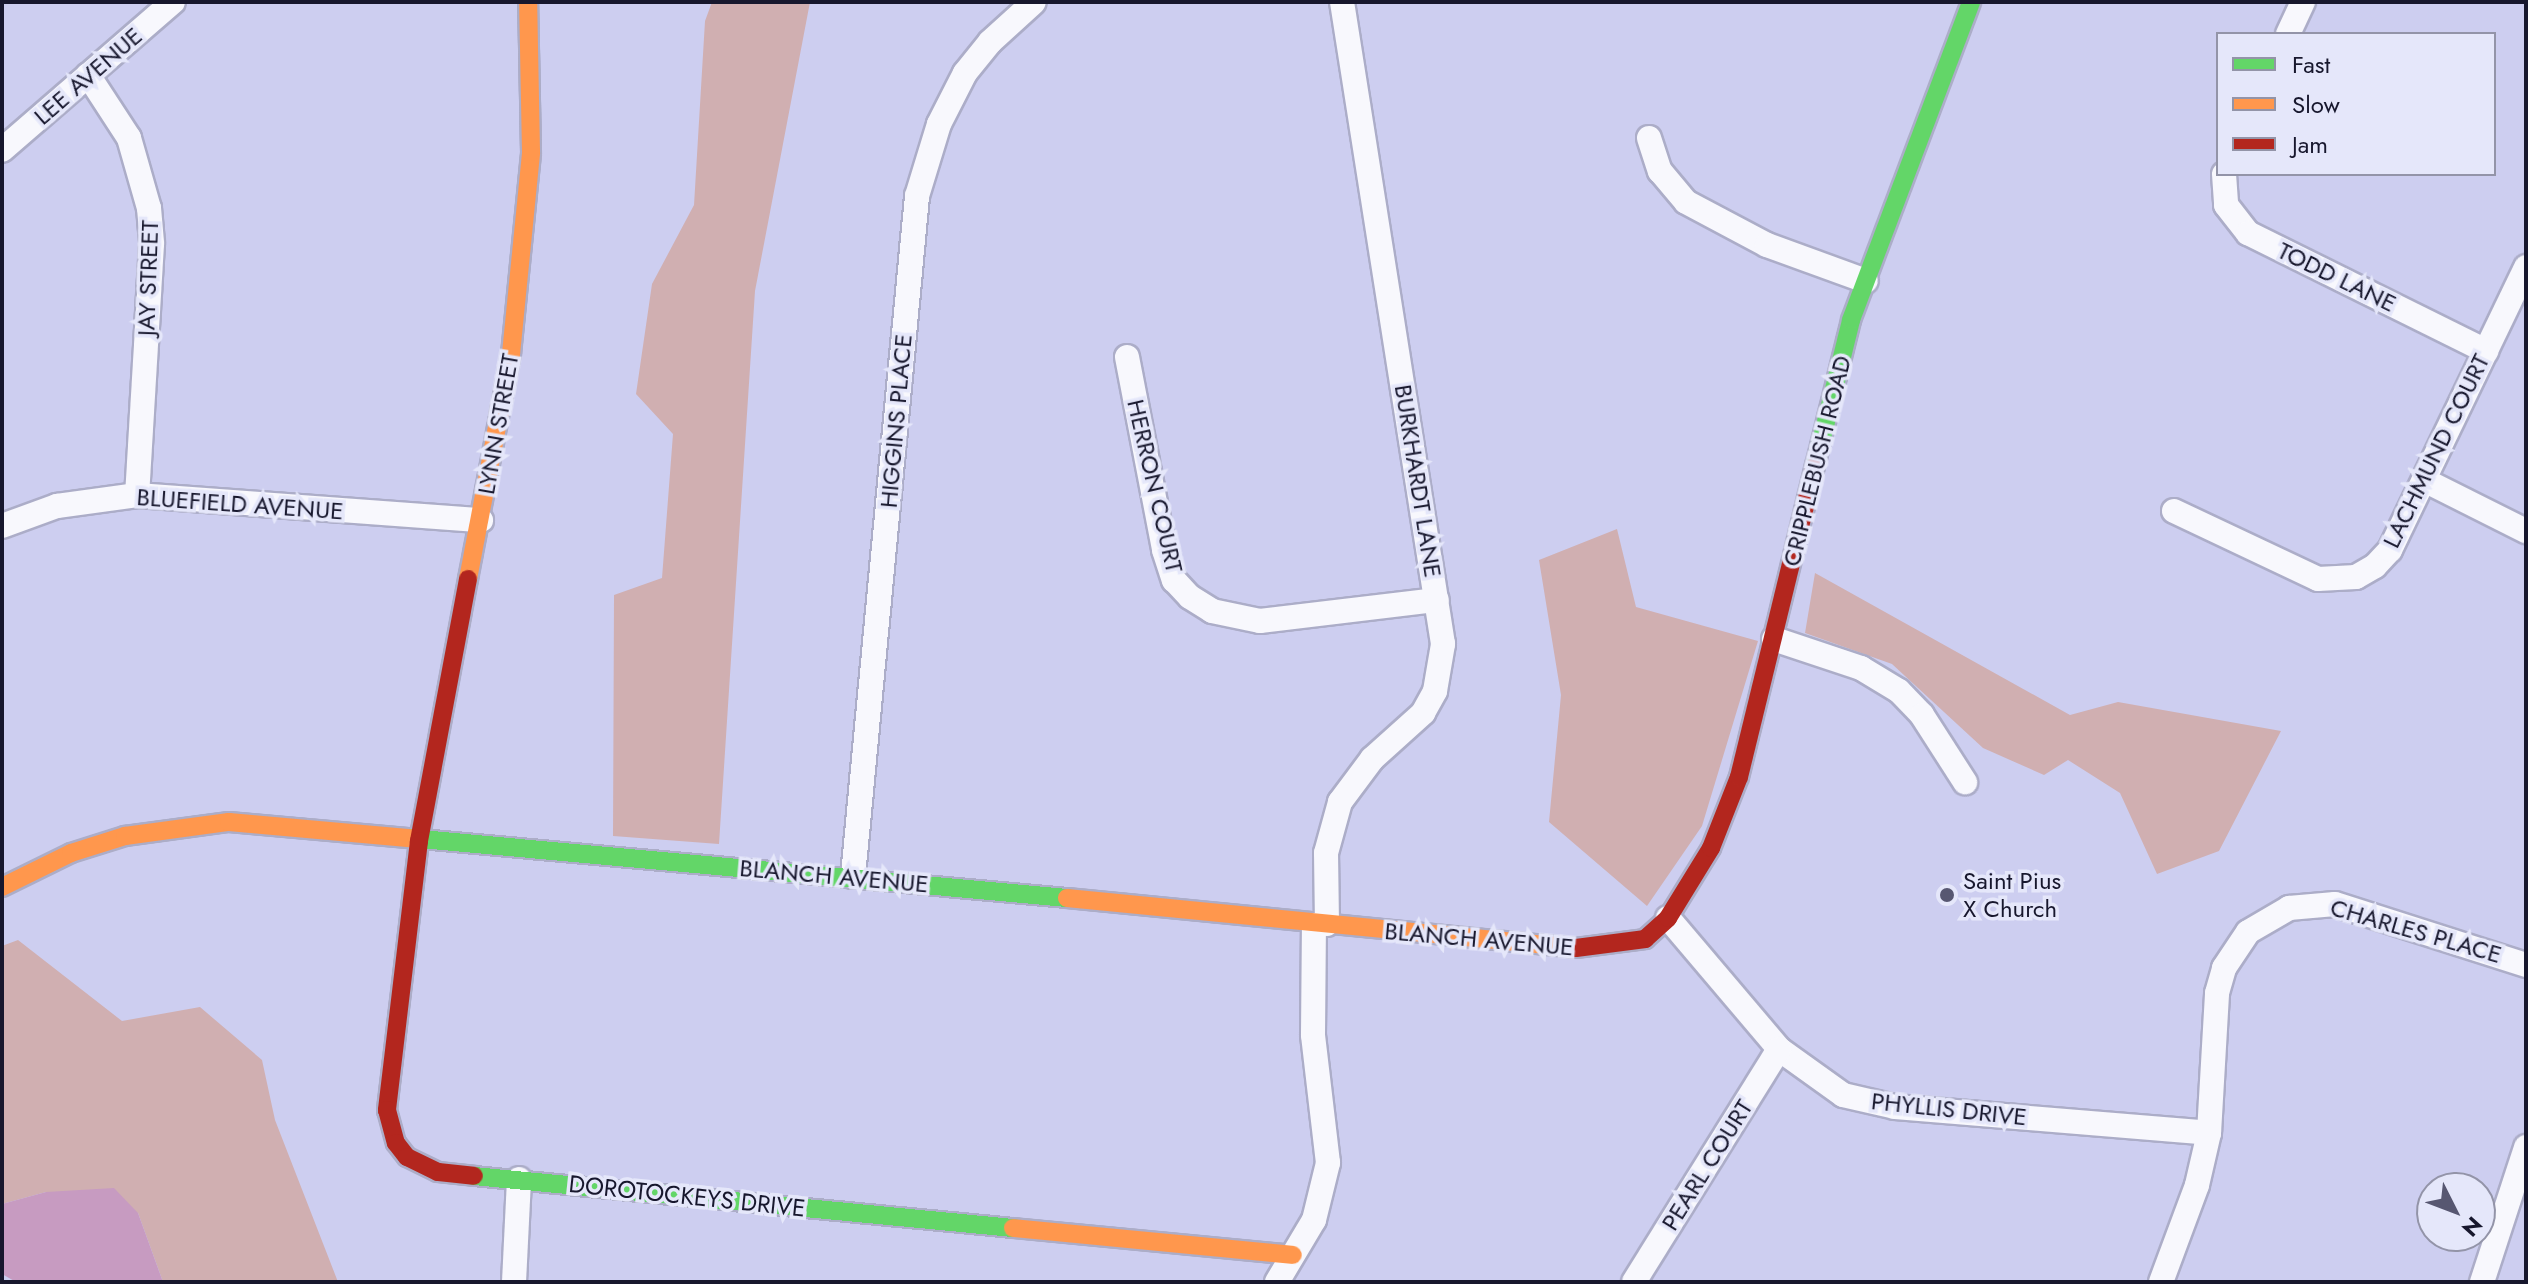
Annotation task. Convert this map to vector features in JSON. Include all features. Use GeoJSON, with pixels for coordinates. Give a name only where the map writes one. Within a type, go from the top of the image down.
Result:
{"type":"FeatureCollection","features":[{"type":"Feature","properties":{"kind":"main road","name":"LYNN STREET"},"geometry":{"type":"LineString","coordinates":[[419,841],[511,354],[531,152],[528,2]]}},
{"type":"Feature","properties":{"kind":"main road","name":"CRIPPLEBUSH ROAD"},"geometry":{"type":"LineString","coordinates":[[1668,918],[1726,813],[1774,639],[1825,422],[1866,281],[1971,2]]}},
{"type":"Feature","properties":{"kind":"main road","name":"BLANCH AVENUE"},"geometry":{"type":"LineString","coordinates":[[2,887],[71,853],[172,827],[280,824],[419,841],[853,876],[1598,949],[1645,939],[1668,918]]}},
{"type":"Feature","properties":{"kind":"main road","name":"DOROTOCKEYS DRIVE"},"geometry":{"type":"LineString","coordinates":[[419,841],[389,1126],[396,1143],[422,1166],[519,1179],[1293,1255]]}},
{"type":"Feature","properties":{"kind":"street","name":"LEE AVENUE"},"geometry":{"type":"LineString","coordinates":[[2,150],[173,2]]}},
{"type":"Feature","properties":{"kind":"street","name":"HIGGINS PLACE"},"geometry":{"type":"LineString","coordinates":[[853,876],[917,196],[939,124],[965,73],[990,42],[1034,2]]}},
{"type":"Feature","properties":{"kind":"street","name":"BURKHARDT LANE"},"geometry":{"type":"LineString","coordinates":[[1277,1282],[1314,1220],[1328,1163],[1313,1035],[1320,924],[1331,826],[1353,780],[1407,731],[1435,691],[1443,644],[1342,2]]}},
{"type":"Feature","properties":{"kind":"street"},"geometry":{"type":"LineString","coordinates":[[2289,32],[2303,2]]}},
{"type":"Feature","properties":{"kind":"street","name":"JAY STREET"},"geometry":{"type":"LineString","coordinates":[[88,75],[129,138],[149,208],[152,244],[137,495]]}},
{"type":"Feature","properties":{"kind":"street"},"geometry":{"type":"LineString","coordinates":[[1649,138],[1660,171],[1686,202],[1744,235],[1866,281]]}},
{"type":"Feature","properties":{"kind":"street","name":"TODD LANE"},"geometry":{"type":"LineString","coordinates":[[2224,176],[2226,205],[2248,233],[2486,351]]}},
{"type":"Feature","properties":{"kind":"street","name":"LACHMUND COURT"},"geometry":{"type":"LineString","coordinates":[[2174,511],[2300,572],[2338,581],[2375,566],[2390,550],[2526,267]]}},
{"type":"Feature","properties":{"kind":"street","name":"HERRON COURT"},"geometry":{"type":"LineString","coordinates":[[1127,357],[1164,550],[1174,580],[1190,597],[1212,611],[1260,621],[1437,600]]}},
{"type":"Feature","properties":{"kind":"street"},"geometry":{"type":"LineString","coordinates":[[2424,480],[2526,531]]}},
{"type":"Feature","properties":{"kind":"street","name":"BLUEFIELD AVENUE"},"geometry":{"type":"LineString","coordinates":[[2,526],[57,506],[137,495],[481,520]]}},
{"type":"Feature","properties":{"kind":"street"},"geometry":{"type":"LineString","coordinates":[[1774,639],[1861,668],[1899,691],[1922,715],[1965,782]]}},
{"type":"Feature","properties":{"kind":"street","name":"CHARLES PLACE"},"geometry":{"type":"LineString","coordinates":[[2161,1282],[2197,1185],[2209,1133],[2217,993],[2233,950],[2268,917],[2313,903],[2335,904],[2526,965]]}},
{"type":"Feature","properties":{"kind":"street","name":"PHYLLIS DRIVE"},"geometry":{"type":"LineString","coordinates":[[1668,918],[1779,1049],[1843,1095],[1895,1107],[2209,1133]]}},
{"type":"Feature","properties":{"kind":"street","name":"PEARL COURT"},"geometry":{"type":"LineString","coordinates":[[1634,1282],[1779,1049]]}},
{"type":"Feature","properties":{"kind":"street"},"geometry":{"type":"LineString","coordinates":[[2482,1282],[2526,1147]]}},
{"type":"Feature","properties":{"kind":"street"},"geometry":{"type":"LineString","coordinates":[[514,1282],[519,1179]]}},
{"type":"Feature","properties":{"kind":"shaded area"},"geometry":{"type":"Polygon","coordinates":[[[712,2],[810,2],[755,291],[719,844],[613,836],[614,595],[662,578],[673,434],[636,394],[652,284],[694,205],[705,21],[712,2]]]}},
{"type":"Feature","properties":{"kind":"shaded area"},"geometry":{"type":"Polygon","coordinates":[[[1617,529],[1636,607],[1758,641],[1702,826],[1647,906],[1549,822],[1561,695],[1539,560],[1617,529]]]}},
{"type":"Feature","properties":{"kind":"shaded area"},"geometry":{"type":"Polygon","coordinates":[[[1815,573],[2070,715],[2118,702],[2281,731],[2219,851],[2157,874],[2120,793],[2068,760],[2044,775],[1983,748],[1892,664],[1805,633],[1815,573]]]}},
{"type":"Feature","properties":{"kind":"shaded area"},"geometry":{"type":"Polygon","coordinates":[[[18,940],[122,1021],[200,1007],[262,1060],[275,1120],[338,1282],[163,1282],[138,1213],[46,1192],[2,1204],[2,946],[18,940]]]}},
{"type":"Feature","properties":{"kind":"shaded area"},"geometry":{"type":"Polygon","coordinates":[[[114,1188],[138,1213],[163,1282],[16,1282],[2,1274],[2,1204],[46,1192],[114,1188]]]}},
{"type":"Feature","properties":{"kind":"traffic: fast"},"geometry":{"type":"LineString","coordinates":[[1815,466],[1851,320],[1971,2]]}},
{"type":"Feature","properties":{"kind":"traffic: fast"},"geometry":{"type":"LineString","coordinates":[[410,838],[1067,898]]}},
{"type":"Feature","properties":{"kind":"traffic: fast"},"geometry":{"type":"LineString","coordinates":[[474,1176],[1013,1228]]}},
{"type":"Feature","properties":{"kind":"traffic: slow"},"geometry":{"type":"LineString","coordinates":[[468,579],[511,354],[531,152],[528,2]]}},
{"type":"Feature","properties":{"kind":"traffic: slow"},"geometry":{"type":"LineString","coordinates":[[2,887],[71,853],[125,836],[229,822],[410,838]]}},
{"type":"Feature","properties":{"kind":"traffic: slow"},"geometry":{"type":"LineString","coordinates":[[1067,898],[1576,948]]}},
{"type":"Feature","properties":{"kind":"traffic: slow"},"geometry":{"type":"LineString","coordinates":[[1013,1228],[1293,1255]]}},
{"type":"Feature","properties":{"kind":"traffic: jam"},"geometry":{"type":"LineString","coordinates":[[1576,948],[1645,939],[1668,918],[1711,848],[1739,777],[1815,466]]}},
{"type":"Feature","properties":{"kind":"traffic: jam"},"geometry":{"type":"LineString","coordinates":[[468,579],[419,841],[387,1110],[396,1143],[407,1157],[438,1172],[474,1176]]}},
{"type":"Feature","properties":{"kind":"place","name":"Saint Pius X Church"},"geometry":{"type":"Point","coordinates":[1947,895]}}]}
